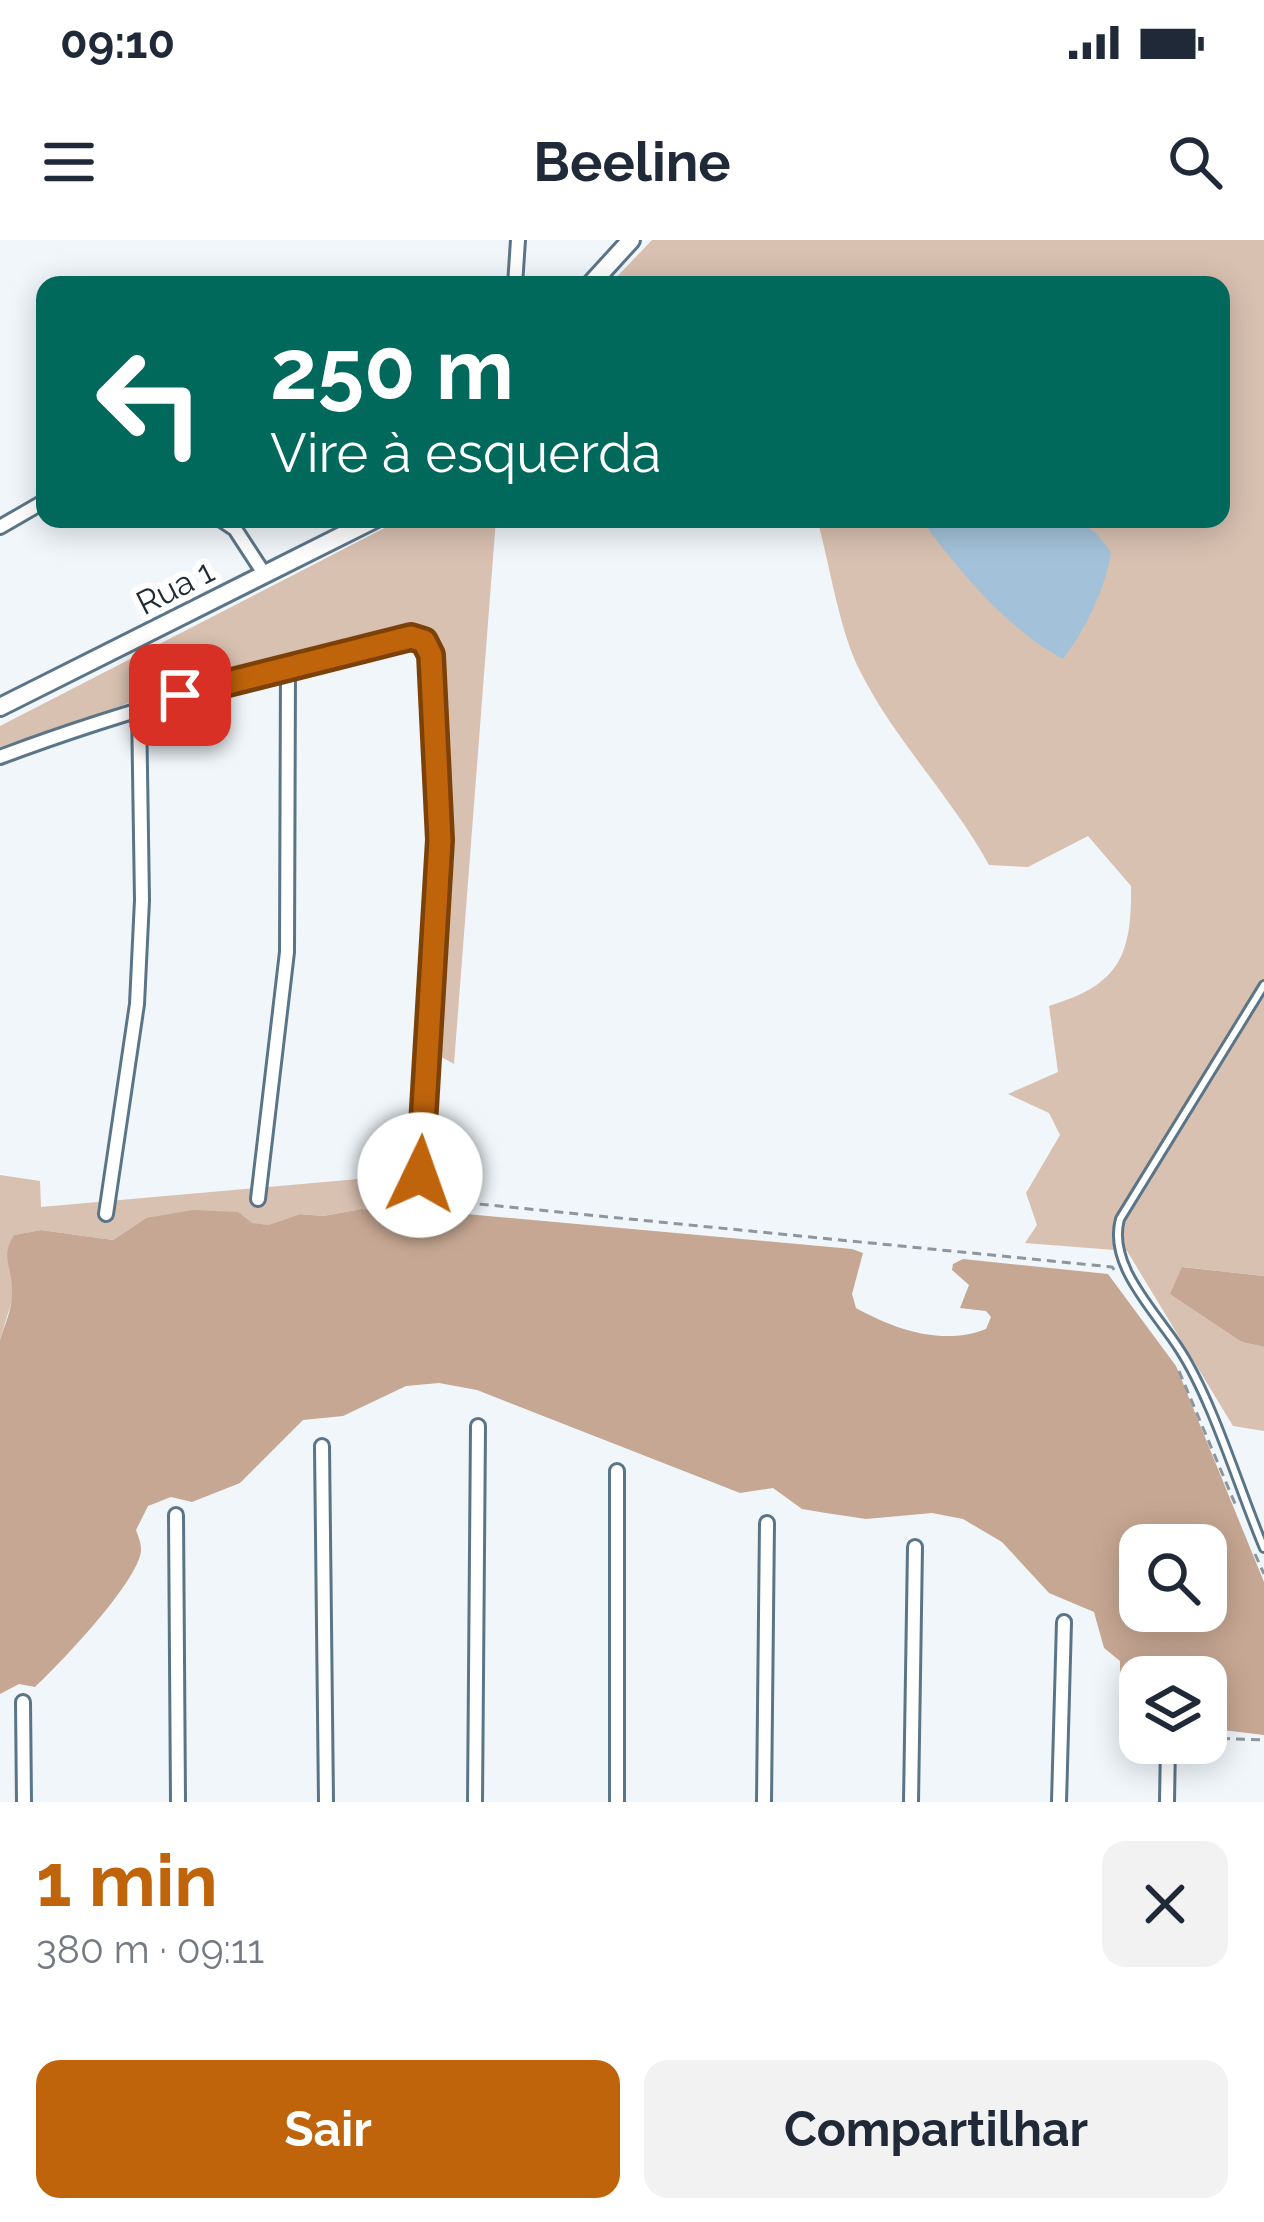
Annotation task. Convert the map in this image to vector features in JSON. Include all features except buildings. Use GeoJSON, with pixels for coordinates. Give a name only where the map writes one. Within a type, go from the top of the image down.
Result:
{"type":"FeatureCollection","features":[{"type":"Feature","properties":{"kind":"street"},"geometry":{"type":"LineString","coordinates":[[516,276],[518,240]]}},
{"type":"Feature","properties":{"kind":"street"},"geometry":{"type":"LineString","coordinates":[[598,276],[631,240]]}},
{"type":"Feature","properties":{"kind":"street"},"geometry":{"type":"LineString","coordinates":[[1,523],[36,506]]}},
{"type":"Feature","properties":{"kind":"street"},"geometry":{"type":"LineString","coordinates":[[234,528],[265,575]]}},
{"type":"Feature","properties":{"kind":"street","name":"Rua 1"},"geometry":{"type":"LineString","coordinates":[[0,707],[357,528]]}},
{"type":"Feature","properties":{"kind":"street"},"geometry":{"type":"LineString","coordinates":[[0,758],[139,706],[411,637],[424,641],[431,655],[440,840],[420,1175]]}},
{"type":"Feature","properties":{"kind":"street"},"geometry":{"type":"LineString","coordinates":[[258,1198],[287,952],[288,667]]}},
{"type":"Feature","properties":{"kind":"street"},"geometry":{"type":"LineString","coordinates":[[106,1214],[137,1004],[139,706]]}},
{"type":"Feature","properties":{"kind":"street"},"geometry":{"type":"LineString","coordinates":[[475,1802],[478,1426]]}},
{"type":"Feature","properties":{"kind":"street"},"geometry":{"type":"LineString","coordinates":[[322,1446],[326,1802]]}},
{"type":"Feature","properties":{"kind":"street"},"geometry":{"type":"LineString","coordinates":[[617,1471],[617,1802]]}},
{"type":"Feature","properties":{"kind":"street"},"geometry":{"type":"LineString","coordinates":[[176,1515],[178,1802]]}},
{"type":"Feature","properties":{"kind":"street"},"geometry":{"type":"LineString","coordinates":[[764,1802],[767,1523]]}},
{"type":"Feature","properties":{"kind":"street"},"geometry":{"type":"LineString","coordinates":[[911,1802],[915,1547]]}},
{"type":"Feature","properties":{"kind":"street"},"geometry":{"type":"LineString","coordinates":[[1059,1802],[1064,1622]]}},
{"type":"Feature","properties":{"kind":"street"},"geometry":{"type":"LineString","coordinates":[[23,1702],[24,1802]]}},
{"type":"Feature","properties":{"kind":"street"},"geometry":{"type":"LineString","coordinates":[[1167,1802],[1168,1764]]}},
{"type":"Feature","properties":{"kind":"lane"},"geometry":{"type":"LineString","coordinates":[[1264,985],[1120,1220],[1117,1239],[1121,1261],[1186,1360],[1264,1548]]}},
{"type":"Feature","properties":{"kind":"path"},"geometry":{"type":"LineString","coordinates":[[420,1175],[418,1198],[1112,1267],[1125,1286]]}},
{"type":"Feature","properties":{"kind":"path"},"geometry":{"type":"LineString","coordinates":[[1176,1364],[1238,1511]]}},
{"type":"Feature","properties":{"kind":"path"},"geometry":{"type":"LineString","coordinates":[[1255,1553],[1264,1574]]}},
{"type":"Feature","properties":{"kind":"path"},"geometry":{"type":"LineString","coordinates":[[1227,1739],[1264,1741]]}},
{"type":"Feature","properties":{"kind":"shaded area"},"geometry":{"type":"Polygon","coordinates":[[[652,240],[1264,240],[1264,1276],[1183,1267],[1242,1342],[1264,1347],[1264,1431],[1233,1426],[1127,1251],[1025,1243],[1037,1225],[1026,1193],[1060,1135],[1049,1113],[1008,1094],[1058,1072],[1049,1006],[1091,989],[1116,965],[1128,932],[1131,886],[1088,836],[1028,867],[989,865],[860,671],[819,528],[1230,528],[1230,276],[618,276],[652,240]]]}},
{"type":"Feature","properties":{"kind":"shaded area"},"geometry":{"type":"Polygon","coordinates":[[[385,528],[495,528],[454,1064],[427,1049],[436,766],[431,655],[411,637],[179,684],[0,751],[0,726],[385,528]]]}},
{"type":"Feature","properties":{"kind":"shaded area"},"geometry":{"type":"Polygon","coordinates":[[[0,1175],[40,1181],[41,1207],[392,1176],[393,1200],[402,1213],[362,1209],[323,1216],[300,1214],[268,1225],[146,1218],[113,1240],[41,1230],[14,1235],[13,1297],[0,1340],[0,1175]]]}},
{"type":"Feature","properties":{"kind":"shaded area"},"geometry":{"type":"Polygon","coordinates":[[[362,1209],[412,1215],[433,1211],[852,1249],[863,1253],[852,1294],[856,1308],[903,1329],[937,1336],[986,1329],[991,1317],[986,1311],[960,1308],[969,1285],[952,1270],[963,1259],[1108,1274],[1176,1366],[1264,1582],[1264,1735],[1227,1731],[1227,1656],[1119,1656],[1119,1660],[1104,1648],[1094,1612],[1049,1593],[1002,1542],[963,1519],[932,1513],[866,1519],[802,1509],[773,1488],[740,1493],[477,1390],[439,1383],[406,1386],[343,1416],[303,1420],[240,1483],[192,1502],[171,1497],[148,1506],[136,1530],[141,1546],[138,1562],[114,1600],[35,1687],[19,1684],[0,1694],[0,1340],[11,1303],[7,1256],[14,1235],[41,1230],[113,1240],[146,1218],[193,1210],[238,1212],[252,1223],[268,1225],[300,1214],[323,1216],[362,1209]]]}},
{"type":"Feature","properties":{"kind":"shaded area"},"geometry":{"type":"Polygon","coordinates":[[[1182,1267],[1264,1276],[1264,1347],[1242,1342],[1170,1294],[1182,1267]]]}},
{"type":"Feature","properties":{"kind":"water"},"geometry":{"type":"Polygon","coordinates":[[[928,528],[1088,528],[1111,552],[1093,608],[1063,659],[1024,633],[928,528]]]}},
{"type":"Feature","properties":{"kind":"route"},"geometry":{"type":"LineString","coordinates":[[180,695],[411,637],[424,641],[431,655],[440,840],[420,1175]]}}]}
